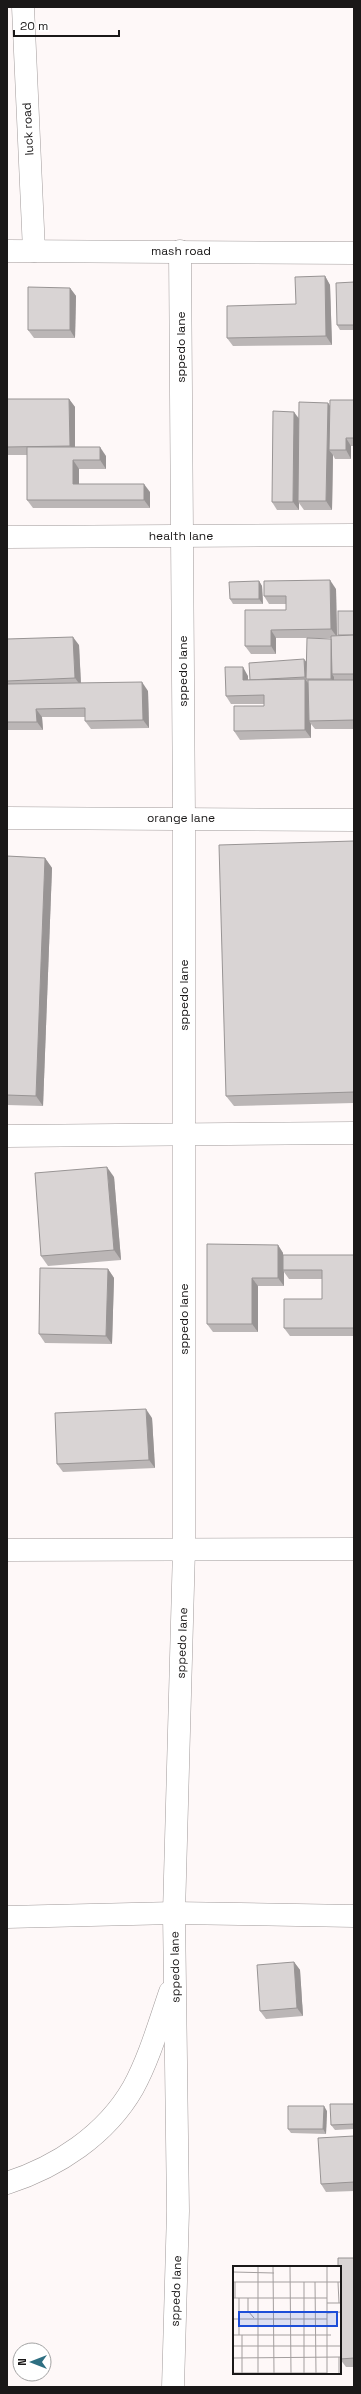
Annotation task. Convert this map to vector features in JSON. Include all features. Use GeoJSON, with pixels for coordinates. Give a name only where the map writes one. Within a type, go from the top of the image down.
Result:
{"type":"FeatureCollection","features":[{"type":"Feature","properties":{"kind":"street","name":"luck road"},"geometry":{"type":"LineString","coordinates":[[23,7],[34,251]]}},
{"type":"Feature","properties":{"kind":"street","name":"mash road"},"geometry":{"type":"LineString","coordinates":[[7,251],[354,253]]}},
{"type":"Feature","properties":{"kind":"street","name":"sppedo lane"},"geometry":{"type":"LineString","coordinates":[[173,2387],[178,2211],[174,1913],[184,1549],[184,818],[180,251]]}},
{"type":"Feature","properties":{"kind":"street","name":"health lane"},"geometry":{"type":"LineString","coordinates":[[7,537],[354,535]]}},
{"type":"Feature","properties":{"kind":"street","name":"orange lane"},"geometry":{"type":"LineString","coordinates":[[7,818],[354,820]]}},
{"type":"Feature","properties":{"kind":"street"},"geometry":{"type":"LineString","coordinates":[[7,1136],[354,1134]]}},
{"type":"Feature","properties":{"kind":"street"},"geometry":{"type":"LineString","coordinates":[[7,1550],[354,1548]]}},
{"type":"Feature","properties":{"kind":"street"},"geometry":{"type":"LineString","coordinates":[[7,1917],[174,1913],[354,1916]]}},
{"type":"Feature","properties":{"kind":"street"},"geometry":{"type":"LineString","coordinates":[[7,2182],[28,2176],[83,2145],[116,2114],[133,2088],[175,1980]]}},
{"type":"Feature","properties":{"kind":"building"},"geometry":{"type":"Polygon","coordinates":[[[325,276],[326,336],[227,338],[227,306],[296,304],[295,277],[325,276]]]}},
{"type":"Feature","properties":{"kind":"building"},"geometry":{"type":"Polygon","coordinates":[[[354,282],[354,325],[337,325],[336,283],[354,282]]]}},
{"type":"Feature","properties":{"kind":"building"},"geometry":{"type":"Polygon","coordinates":[[[28,287],[70,288],[70,330],[28,330],[28,287]]]}},
{"type":"Feature","properties":{"kind":"building"},"geometry":{"type":"Polygon","coordinates":[[[7,399],[69,399],[70,446],[7,447],[7,399]]]}},
{"type":"Feature","properties":{"kind":"building"},"geometry":{"type":"Polygon","coordinates":[[[330,400],[354,400],[354,438],[346,438],[346,450],[329,450],[330,400]]]}},
{"type":"Feature","properties":{"kind":"building"},"geometry":{"type":"Polygon","coordinates":[[[299,402],[328,403],[326,501],[298,501],[299,402]]]}},
{"type":"Feature","properties":{"kind":"building"},"geometry":{"type":"Polygon","coordinates":[[[273,411],[294,412],[293,502],[272,502],[273,411]]]}},
{"type":"Feature","properties":{"kind":"building"},"geometry":{"type":"Polygon","coordinates":[[[27,447],[100,447],[100,460],[73,460],[73,484],[144,484],[144,500],[27,500],[27,447]]]}},
{"type":"Feature","properties":{"kind":"building"},"geometry":{"type":"Polygon","coordinates":[[[330,580],[331,629],[271,630],[271,646],[245,646],[245,610],[286,610],[286,596],[264,596],[264,581],[330,580]]]}},
{"type":"Feature","properties":{"kind":"building"},"geometry":{"type":"Polygon","coordinates":[[[259,581],[259,599],[230,599],[229,582],[259,581]]]}},
{"type":"Feature","properties":{"kind":"building"},"geometry":{"type":"Polygon","coordinates":[[[338,611],[354,611],[354,635],[338,635],[338,611]]]}},
{"type":"Feature","properties":{"kind":"building"},"geometry":{"type":"Polygon","coordinates":[[[354,635],[354,674],[332,674],[331,636],[354,635]]]}},
{"type":"Feature","properties":{"kind":"building"},"geometry":{"type":"Polygon","coordinates":[[[73,637],[75,678],[7,681],[7,639],[73,637]]]}},
{"type":"Feature","properties":{"kind":"building"},"geometry":{"type":"Polygon","coordinates":[[[307,638],[331,639],[331,679],[306,679],[307,638]]]}},
{"type":"Feature","properties":{"kind":"building"},"geometry":{"type":"Polygon","coordinates":[[[304,659],[305,677],[250,680],[249,663],[304,659]]]}},
{"type":"Feature","properties":{"kind":"building"},"geometry":{"type":"Polygon","coordinates":[[[225,667],[243,667],[243,680],[305,679],[305,730],[234,731],[234,706],[264,706],[264,695],[226,696],[225,667]]]}},
{"type":"Feature","properties":{"kind":"building"},"geometry":{"type":"Polygon","coordinates":[[[308,680],[354,680],[354,720],[309,721],[308,680]]]}},
{"type":"Feature","properties":{"kind":"building"},"geometry":{"type":"Polygon","coordinates":[[[142,682],[143,720],[85,721],[85,708],[36,709],[37,722],[7,722],[7,684],[142,682]]]}},
{"type":"Feature","properties":{"kind":"building"},"geometry":{"type":"Polygon","coordinates":[[[354,841],[354,1092],[226,1096],[219,845],[354,841]]]}},
{"type":"Feature","properties":{"kind":"building"},"geometry":{"type":"Polygon","coordinates":[[[7,856],[45,858],[36,1096],[7,1095],[7,856]]]}},
{"type":"Feature","properties":{"kind":"building"},"geometry":{"type":"Polygon","coordinates":[[[107,1167],[114,1250],[41,1256],[35,1173],[107,1167]]]}},
{"type":"Feature","properties":{"kind":"building"},"geometry":{"type":"Polygon","coordinates":[[[207,1244],[278,1245],[278,1278],[252,1278],[252,1324],[207,1324],[207,1244]]]}},
{"type":"Feature","properties":{"kind":"building"},"geometry":{"type":"Polygon","coordinates":[[[283,1255],[354,1255],[354,1328],[284,1328],[284,1299],[322,1299],[322,1270],[283,1270],[283,1255]]]}},
{"type":"Feature","properties":{"kind":"building"},"geometry":{"type":"Polygon","coordinates":[[[40,1268],[108,1269],[106,1336],[39,1334],[40,1268]]]}},
{"type":"Feature","properties":{"kind":"building"},"geometry":{"type":"Polygon","coordinates":[[[146,1409],[149,1460],[57,1464],[55,1413],[146,1409]]]}},
{"type":"Feature","properties":{"kind":"building"},"geometry":{"type":"Polygon","coordinates":[[[294,1962],[297,2008],[260,2011],[257,1965],[294,1962]]]}},
{"type":"Feature","properties":{"kind":"building"},"geometry":{"type":"Polygon","coordinates":[[[330,2104],[354,2104],[354,2124],[331,2125],[330,2104]]]}},
{"type":"Feature","properties":{"kind":"building"},"geometry":{"type":"Polygon","coordinates":[[[288,2106],[324,2106],[323,2129],[288,2129],[288,2106]]]}},
{"type":"Feature","properties":{"kind":"building"},"geometry":{"type":"Polygon","coordinates":[[[354,2136],[354,2182],[321,2184],[318,2138],[354,2136]]]}},
{"type":"Feature","properties":{"kind":"building"},"geometry":{"type":"Polygon","coordinates":[[[338,2258],[354,2258],[354,2358],[341,2359],[341,2266],[338,2266],[338,2258]]]}}]}
